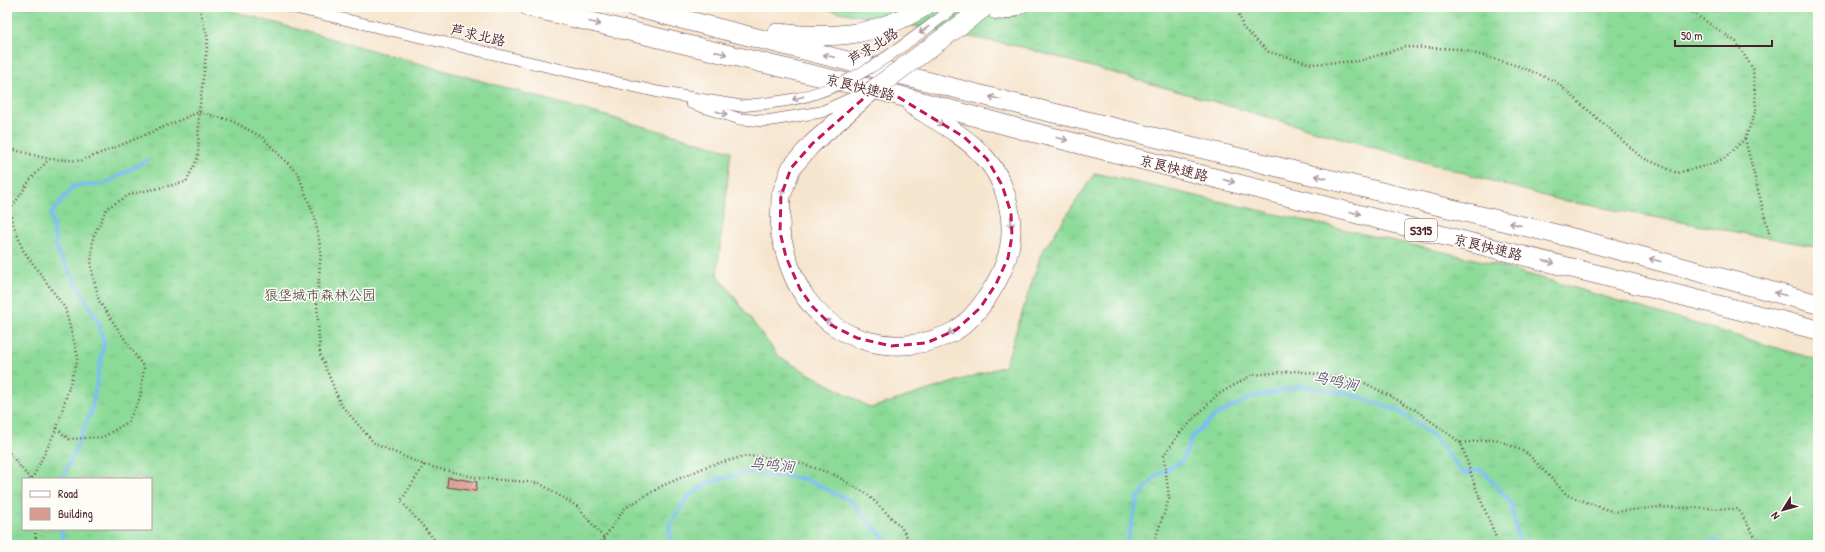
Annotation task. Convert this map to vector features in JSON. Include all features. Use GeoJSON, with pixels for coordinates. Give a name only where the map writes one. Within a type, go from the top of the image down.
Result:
{"type":"FeatureCollection","features":[{"type":"Feature","properties":{"kind":"highway","name":"京良快速路"},"geometry":{"type":"LineString","coordinates":[[529,7],[893,94],[1024,130],[1818,330]]}},
{"type":"Feature","properties":{"kind":"highway","name":"京良快速路"},"geometry":{"type":"LineString","coordinates":[[634,7],[1033,108],[1577,239],[1818,304]]}},
{"type":"Feature","properties":{"kind":"highway"},"geometry":{"type":"LineString","coordinates":[[718,28],[813,37],[847,36],[878,28],[909,16],[924,7]]}},
{"type":"Feature","properties":{"kind":"highway"},"geometry":{"type":"LineString","coordinates":[[893,94],[964,137],[987,159],[1002,185],[1011,213],[1012,236],[1008,258],[996,284],[980,308],[956,330],[926,343],[891,346],[858,338],[831,325],[812,306],[800,289],[786,257],[780,232],[781,196],[791,168],[812,144],[874,89],[986,7]]}},
{"type":"Feature","properties":{"kind":"street","name":"芦求北路"},"geometry":{"type":"LineString","coordinates":[[291,7],[658,92],[741,106],[790,100],[826,89],[849,79],[879,62],[955,7]]}},
{"type":"Feature","properties":{"kind":"street"},"geometry":{"type":"LineString","coordinates":[[986,7],[999,15],[1009,13],[1023,7]]}},
{"type":"Feature","properties":{"kind":"street","name":"芦求北路"},"geometry":{"type":"LineString","coordinates":[[658,92],[740,119],[766,121],[821,112],[874,89]]}},
{"type":"Feature","properties":{"kind":"path"},"geometry":{"type":"LineString","coordinates":[[57,428],[68,439],[103,437],[128,422],[140,398],[144,368],[99,301],[91,266],[93,236],[107,208],[131,194],[186,182],[198,158],[199,112],[208,39],[199,7]]}},
{"type":"Feature","properties":{"kind":"path"},"geometry":{"type":"LineString","coordinates":[[1237,7],[1243,28],[1269,52],[1312,64],[1359,62],[1405,47],[1460,49],[1518,66],[1555,81],[1641,157],[1678,173],[1709,165],[1725,158],[1745,138],[1756,110],[1753,69],[1736,42],[1685,7]]}},
{"type":"Feature","properties":{"kind":"path"},"geometry":{"type":"LineString","coordinates":[[7,148],[49,159],[81,160],[199,112],[230,120],[262,137],[298,174],[315,218],[321,251],[317,303],[320,354],[341,405],[376,444],[424,466],[478,478],[540,483],[578,507],[603,537],[607,545]]}},
{"type":"Feature","properties":{"kind":"path"},"geometry":{"type":"LineString","coordinates":[[1745,138],[1769,233]]}},
{"type":"Feature","properties":{"kind":"path"},"geometry":{"type":"LineString","coordinates":[[32,478],[57,428],[78,357],[65,308],[23,250],[9,212],[30,180],[49,159]]}},
{"type":"Feature","properties":{"kind":"path"},"geometry":{"type":"LineString","coordinates":[[1153,545],[1168,499],[1164,456],[1180,433],[1217,395],[1252,375],[1296,371],[1359,380],[1413,408],[1461,443],[1499,545]]}},
{"type":"Feature","properties":{"kind":"path"},"geometry":{"type":"LineString","coordinates":[[1461,443],[1496,439],[1527,453],[1567,495],[1614,512],[1659,507],[1738,509],[1760,545]]}},
{"type":"Feature","properties":{"kind":"path"},"geometry":{"type":"LineString","coordinates":[[7,450],[30,478]]}},
{"type":"Feature","properties":{"kind":"path"},"geometry":{"type":"LineString","coordinates":[[599,545],[603,537],[625,508],[662,486],[708,466],[746,456],[788,459],[833,474],[867,494],[901,527],[912,545]]}},
{"type":"Feature","properties":{"kind":"path"},"geometry":{"type":"LineString","coordinates":[[424,466],[401,501],[439,545]]}},
{"type":"Feature","properties":{"kind":"path"},"geometry":{"type":"LineString","coordinates":[[35,530],[36,545]]}},
{"type":"Feature","properties":{"kind":"highlighted area"},"geometry":{"type":"Polygon","coordinates":[[[873,90],[893,94],[964,137],[987,159],[1002,185],[1011,213],[1012,236],[1008,258],[996,284],[980,308],[956,330],[926,343],[891,346],[857,338],[831,325],[812,306],[800,289],[786,257],[780,232],[780,215],[781,196],[791,168],[812,144],[873,90]]]}},
{"type":"Feature","properties":{"kind":"green space","name":"狼垡城市森林公园"},"geometry":{"type":"Polygon","coordinates":[[[7,7],[218,7],[731,151],[717,274],[779,357],[871,408],[1005,366],[1041,254],[1095,173],[1483,261],[1818,360],[1818,545],[7,545],[7,7]]]}},
{"type":"Feature","properties":{"kind":"green space"},"geometry":{"type":"Polygon","coordinates":[[[813,7],[1818,7],[1818,247],[1555,199],[1022,47],[813,7]]]}},
{"type":"Feature","properties":{"kind":"building"},"geometry":{"type":"Polygon","coordinates":[[[448,477],[477,482],[476,491],[447,487],[448,477]]]}},
{"type":"Feature","properties":{"kind":"waterway"},"geometry":{"type":"LineString","coordinates":[[62,478],[91,412],[104,343],[98,321],[57,250],[51,213],[74,186],[104,184],[147,160]]}},
{"type":"Feature","properties":{"kind":"waterway","name":"鸟鸣涧"},"geometry":{"type":"LineString","coordinates":[[1126,545],[1138,498],[1156,476],[1182,461],[1192,437],[1216,415],[1252,397],[1304,386],[1350,394],[1397,410],[1433,436],[1464,474],[1481,469],[1511,503],[1519,545]]}},
{"type":"Feature","properties":{"kind":"waterway","name":"鸟鸣涧"},"geometry":{"type":"LineString","coordinates":[[672,545],[669,526],[688,497],[709,482],[749,472],[805,479],[851,501],[890,545]]}},
{"type":"Feature","properties":{"kind":"waterway"},"geometry":{"type":"LineString","coordinates":[[61,530],[64,545]]}},
{"type":"Feature","properties":{"kind":"waterway","name":"鸟鸣涧"},"geometry":{"type":"LineString","coordinates":[[1682,545],[1718,541]]}}]}
